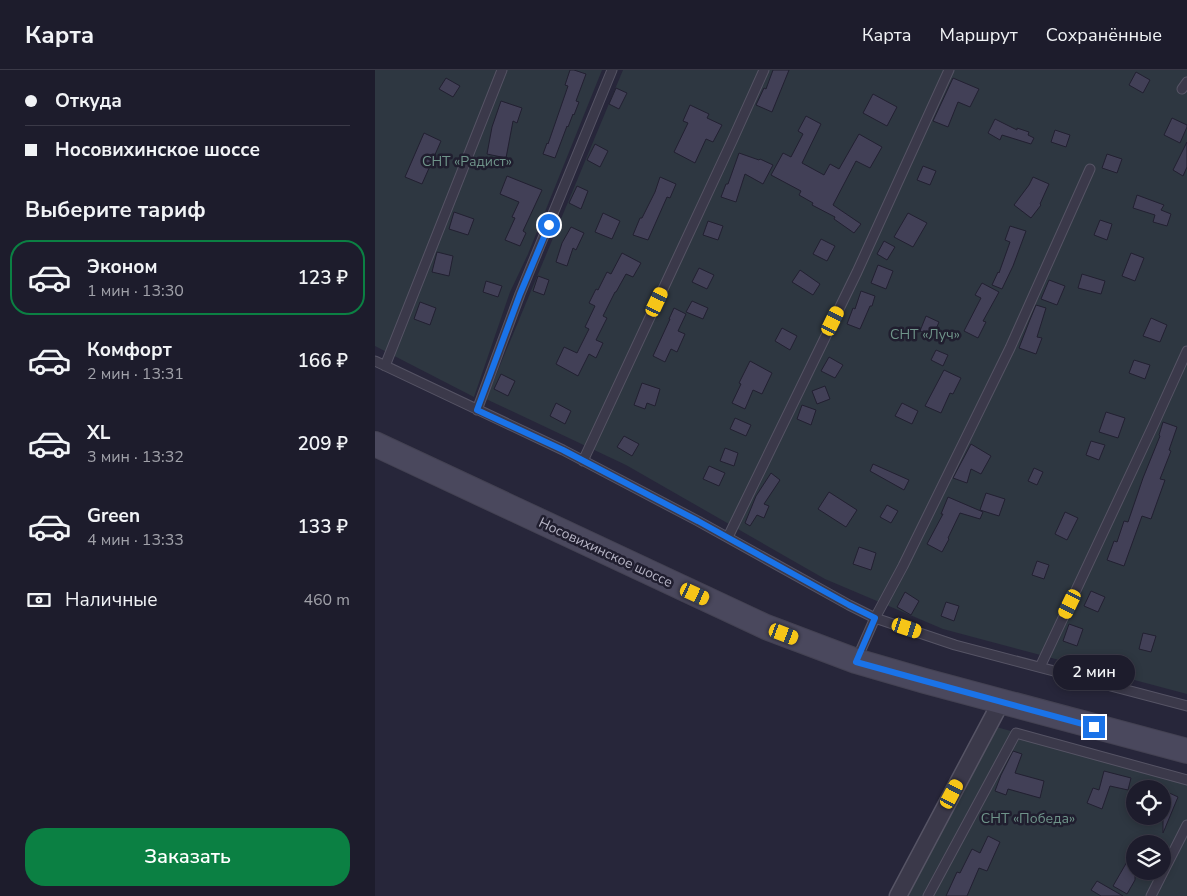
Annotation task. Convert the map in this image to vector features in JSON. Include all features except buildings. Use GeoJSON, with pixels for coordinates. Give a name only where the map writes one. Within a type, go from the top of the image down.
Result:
{"type":"FeatureCollection","features":[{"type":"Feature","properties":{"kind":"main road","name":"Носовихинское шоссе"},"geometry":{"type":"LineString","coordinates":[[375,444],[766,627],[856,662],[1187,752]]}},
{"type":"Feature","properties":{"kind":"street"},"geometry":{"type":"LineString","coordinates":[[898,896],[1001,702]]}},
{"type":"Feature","properties":{"kind":"lane"},"geometry":{"type":"LineString","coordinates":[[385,366],[502,70]]}},
{"type":"Feature","properties":{"kind":"lane"},"geometry":{"type":"LineString","coordinates":[[477,410],[520,294],[612,70]]}},
{"type":"Feature","properties":{"kind":"lane"},"geometry":{"type":"LineString","coordinates":[[583,461],[732,141],[763,70]]}},
{"type":"Feature","properties":{"kind":"lane"},"geometry":{"type":"LineString","coordinates":[[727,537],[857,272],[949,70]]}},
{"type":"Feature","properties":{"kind":"lane"},"geometry":{"type":"LineString","coordinates":[[856,662],[875,618],[903,566],[1010,348],[1089,169]]}},
{"type":"Feature","properties":{"kind":"lane"},"geometry":{"type":"LineString","coordinates":[[1040,667],[1187,351]]}},
{"type":"Feature","properties":{"kind":"lane"},"geometry":{"type":"LineString","coordinates":[[375,361],[583,461],[875,618],[955,645],[1187,706]]}},
{"type":"Feature","properties":{"kind":"lane"},"geometry":{"type":"LineString","coordinates":[[928,896],[1016,733],[1187,780]]}},
{"type":"Feature","properties":{"kind":"lane"},"geometry":{"type":"LineString","coordinates":[[1151,896],[1187,825]]}},
{"type":"Feature","properties":{"kind":"green space","name":"СНТ «Радист»"},"geometry":{"type":"Polygon","coordinates":[[[375,70],[602,70],[528,254],[510,292],[474,397],[375,346],[375,70]]]}},
{"type":"Feature","properties":{"kind":"green space","name":"СНТ «Луч»"},"geometry":{"type":"Polygon","coordinates":[[[623,70],[1187,70],[1187,694],[943,629],[825,579],[626,465],[486,399],[623,70]]]}},
{"type":"Feature","properties":{"kind":"green space","name":"СНТ «Победа»"},"geometry":{"type":"Polygon","coordinates":[[[989,725],[1187,780],[1187,896],[898,896],[989,725]]]}},
{"type":"Feature","properties":{"kind":"route"},"geometry":{"type":"LineString","coordinates":[[549,225],[520,294],[477,410],[563,450],[875,618],[856,662],[1094,727]]}}]}
